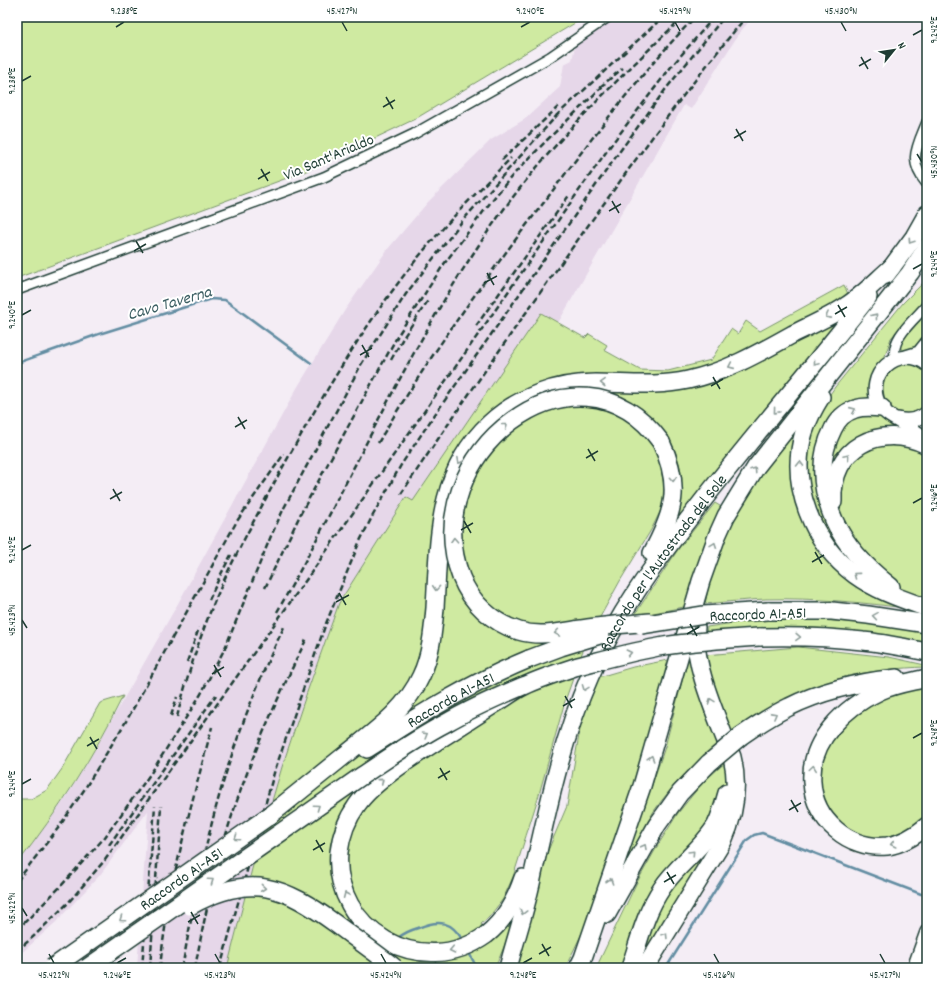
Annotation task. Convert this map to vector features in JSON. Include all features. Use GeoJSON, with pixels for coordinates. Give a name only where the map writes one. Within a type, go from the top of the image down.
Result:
{"type":"FeatureCollection","features":[{"type":"Feature","properties":{"kind":"highway","name":"Raccordo per l'Autostrada del Sole"},"geometry":{"type":"LineString","coordinates":[[508,963],[533,876],[548,806],[569,728],[589,677],[604,645],[644,578],[709,492],[836,338],[892,267],[914,237],[927,214]]}},
{"type":"Feature","properties":{"kind":"highway","name":"Raccordo per l'Autostrada del Sole"},"geometry":{"type":"LineString","coordinates":[[581,963],[642,786],[701,581],[717,536],[726,516],[744,484],[783,431],[910,273],[927,247]]}},
{"type":"Feature","properties":{"kind":"highway"},"geometry":{"type":"LineString","coordinates":[[270,816],[376,730],[398,710],[416,687],[427,661],[432,634],[441,519],[446,496],[454,474],[465,453],[490,423],[524,400],[555,388],[580,384],[655,384],[685,381],[724,369],[766,349],[845,306],[892,267]]}},
{"type":"Feature","properties":{"kind":"highway"},"geometry":{"type":"LineString","coordinates":[[851,346],[813,409],[804,434],[801,446],[800,471],[804,499],[809,516],[817,531],[835,557],[856,576],[874,587],[890,595],[922,606]]}},
{"type":"Feature","properties":{"kind":"highway"},"geometry":{"type":"LineString","coordinates":[[621,615],[661,537],[672,508],[672,472],[667,455],[661,442],[645,423],[632,412],[612,402],[587,397],[562,399],[536,407],[519,416],[492,437],[481,450],[471,466],[464,482],[455,510],[453,537],[455,556],[464,585],[480,607],[495,620],[519,631],[534,634],[547,634],[588,628],[651,622]]}},
{"type":"Feature","properties":{"kind":"highway"},"geometry":{"type":"LineString","coordinates":[[888,413],[866,406],[851,410],[839,419],[828,439],[823,456],[824,491],[834,520],[851,548],[868,567],[893,589],[922,606]]}},
{"type":"Feature","properties":{"kind":"highway"},"geometry":{"type":"LineString","coordinates":[[834,520],[832,488],[835,476],[843,461],[853,450],[873,439],[888,436],[905,438],[927,445]]}},
{"type":"Feature","properties":{"kind":"highway"},"geometry":{"type":"LineString","coordinates":[[645,968],[712,862],[723,841],[732,820],[736,793],[732,757],[733,737],[706,687],[700,666],[695,637],[701,581]]}},
{"type":"Feature","properties":{"kind":"highway","name":"Raccordo A1-A51"},"geometry":{"type":"LineString","coordinates":[[52,968],[270,816],[424,712],[478,682],[561,647],[590,637],[651,622],[704,615],[768,611],[832,611],[920,623]]}},
{"type":"Feature","properties":{"kind":"highway","name":"Raccordo A1-A51"},"geometry":{"type":"LineString","coordinates":[[87,968],[402,749],[446,722],[523,686],[578,666],[628,653],[705,640],[790,636],[825,637],[865,641],[927,652]]}},
{"type":"Feature","properties":{"kind":"highway"},"geometry":{"type":"LineString","coordinates":[[581,963],[656,825],[680,793],[733,737],[789,707],[838,689],[879,680],[908,676],[927,677]]}},
{"type":"Feature","properties":{"kind":"highway"},"geometry":{"type":"LineString","coordinates":[[927,677],[891,686],[856,704],[841,716],[829,730],[818,748],[813,765],[812,783],[816,803],[825,818],[838,832],[854,842],[870,846],[886,846],[906,840],[927,826]]}},
{"type":"Feature","properties":{"kind":"highway"},"geometry":{"type":"LineString","coordinates":[[523,686],[392,772],[368,792],[358,803],[348,818],[340,847],[339,869],[345,895],[352,909],[370,930],[380,938],[402,948],[413,951],[437,952],[466,946],[487,934],[503,918],[518,892],[548,806]]}},
{"type":"Feature","properties":{"kind":"highway"},"geometry":{"type":"LineString","coordinates":[[630,968],[642,928],[657,896],[673,873],[711,832],[721,815],[730,784],[729,759],[733,737]]}},
{"type":"Feature","properties":{"kind":"highway"},"geometry":{"type":"LineString","coordinates":[[92,968],[200,901],[226,890],[248,886],[274,889],[301,900],[396,968]]}},
{"type":"Feature","properties":{"kind":"street","name":"Via Sant'Arialdo"},"geometry":{"type":"LineString","coordinates":[[17,290],[324,176],[414,134],[550,57],[608,17]]}},
{"type":"Feature","properties":{"kind":"street"},"geometry":{"type":"LineString","coordinates":[[927,122],[915,153],[919,172],[927,184]]}},
{"type":"Feature","properties":{"kind":"street"},"geometry":{"type":"LineString","coordinates":[[927,305],[897,339],[894,351],[900,358],[916,358],[927,364]]}},
{"type":"Feature","properties":{"kind":"street"},"geometry":{"type":"LineString","coordinates":[[927,343],[919,353],[900,358],[884,367],[877,380],[876,395],[888,413],[927,440]]}},
{"type":"Feature","properties":{"kind":"street"},"geometry":{"type":"LineString","coordinates":[[888,413],[905,420],[919,418],[927,413]]}},
{"type":"Feature","properties":{"kind":"street"},"geometry":{"type":"LineString","coordinates":[[914,968],[927,932]]}},
{"type":"Feature","properties":{"kind":"shaded area"},"geometry":{"type":"Polygon","coordinates":[[[612,17],[753,17],[740,32],[691,109],[684,105],[558,323],[541,313],[413,502],[406,498],[339,603],[282,767],[252,869],[227,968],[137,968],[148,811],[100,875],[56,922],[17,957],[17,864],[65,799],[86,765],[176,607],[297,388],[345,310],[387,250],[428,202],[491,140],[525,119],[560,87],[564,64],[572,60],[576,41],[612,17]]]}},
{"type":"Feature","properties":{"kind":"green space"},"geometry":{"type":"Polygon","coordinates":[[[17,17],[585,17],[415,119],[306,171],[17,278],[17,17]]]}},
{"type":"Feature","properties":{"kind":"green space"},"geometry":{"type":"Polygon","coordinates":[[[927,279],[927,298],[891,338],[884,359],[879,366],[873,401],[851,405],[818,465],[856,560],[844,560],[818,521],[807,479],[808,441],[824,403],[835,387],[903,303],[927,279]]]}},
{"type":"Feature","properties":{"kind":"green space"},"geometry":{"type":"Polygon","coordinates":[[[844,285],[848,294],[823,310],[847,314],[672,530],[680,494],[681,473],[679,462],[669,438],[661,442],[659,456],[664,486],[662,508],[651,530],[599,619],[582,653],[565,701],[538,798],[513,877],[503,899],[489,917],[481,924],[491,942],[512,922],[506,942],[495,968],[227,968],[252,869],[282,767],[339,603],[406,497],[413,501],[541,313],[585,338],[589,334],[607,345],[604,350],[640,370],[668,371],[711,360],[731,329],[738,334],[746,321],[760,331],[844,285]]]}},
{"type":"Feature","properties":{"kind":"green space"},"geometry":{"type":"Polygon","coordinates":[[[927,313],[926,338],[920,344],[907,352],[903,351],[900,347],[900,343],[927,313]]]}},
{"type":"Feature","properties":{"kind":"green space"},"geometry":{"type":"Polygon","coordinates":[[[913,363],[922,366],[927,371],[927,409],[916,414],[906,415],[890,407],[886,401],[883,387],[885,379],[895,367],[913,363]]]}},
{"type":"Feature","properties":{"kind":"green space"},"geometry":{"type":"Polygon","coordinates":[[[870,410],[903,427],[890,432],[827,475],[828,461],[845,420],[870,410]]]}},
{"type":"Feature","properties":{"kind":"green space"},"geometry":{"type":"Polygon","coordinates":[[[808,411],[800,432],[814,536],[911,609],[857,602],[803,599],[743,600],[705,604],[713,567],[724,541],[744,502],[768,465],[808,411]]]}},
{"type":"Feature","properties":{"kind":"green space"},"geometry":{"type":"Polygon","coordinates":[[[886,441],[927,450],[927,604],[899,589],[860,552],[839,514],[837,501],[851,457],[886,441]]]}},
{"type":"Feature","properties":{"kind":"green space"},"geometry":{"type":"Polygon","coordinates":[[[715,503],[723,508],[689,606],[633,617],[679,548],[715,503]]]}},
{"type":"Feature","properties":{"kind":"green space"},"geometry":{"type":"Polygon","coordinates":[[[774,617],[894,625],[927,633],[927,644],[852,631],[814,628],[758,629],[706,634],[707,627],[774,617]]]}},
{"type":"Feature","properties":{"kind":"green space"},"geometry":{"type":"Polygon","coordinates":[[[798,647],[889,657],[925,665],[924,667],[863,673],[823,684],[790,698],[731,733],[705,655],[798,647]]]}},
{"type":"Feature","properties":{"kind":"green space"},"geometry":{"type":"Polygon","coordinates":[[[692,657],[721,742],[702,757],[661,801],[647,823],[629,861],[626,860],[665,747],[688,658],[692,657]]]}},
{"type":"Feature","properties":{"kind":"green space"},"geometry":{"type":"Polygon","coordinates":[[[673,659],[637,785],[585,927],[565,968],[518,968],[547,853],[567,806],[581,723],[599,677],[633,667],[673,659]]]}},
{"type":"Feature","properties":{"kind":"green space"},"geometry":{"type":"Polygon","coordinates":[[[927,683],[927,823],[883,843],[850,834],[830,815],[819,788],[818,769],[832,734],[867,702],[927,683]]]}},
{"type":"Feature","properties":{"kind":"green space"},"geometry":{"type":"Polygon","coordinates":[[[123,696],[112,719],[74,783],[47,824],[17,864],[17,799],[31,799],[47,790],[62,769],[100,703],[123,696]]]}},
{"type":"Feature","properties":{"kind":"green space"},"geometry":{"type":"Polygon","coordinates":[[[726,762],[726,788],[702,838],[623,968],[596,968],[636,884],[678,813],[703,782],[726,762]]]}},
{"type":"Feature","properties":{"kind":"green space"},"geometry":{"type":"Polygon","coordinates":[[[719,832],[640,968],[643,940],[668,890],[719,832]]]}},
{"type":"Feature","properties":{"kind":"waterway","name":"Cavo Taverna"},"geometry":{"type":"LineString","coordinates":[[17,363],[99,334],[211,299],[225,300],[311,363]]}},
{"type":"Feature","properties":{"kind":"waterway"},"geometry":{"type":"LineString","coordinates":[[666,968],[747,840],[754,835],[762,833],[921,894]]}},
{"type":"Feature","properties":{"kind":"waterway"},"geometry":{"type":"LineString","coordinates":[[398,938],[405,933],[426,925],[439,923],[454,929],[463,941]]}},
{"type":"Feature","properties":{"kind":"waterway"},"geometry":{"type":"LineString","coordinates":[[468,951],[477,968]]}},
{"type":"Feature","properties":{"kind":"waterway"},"geometry":{"type":"LineString","coordinates":[[378,968],[381,963]]}},
{"type":"Feature","properties":{"kind":"railway"},"geometry":{"type":"LineString","coordinates":[[556,116],[663,17]]}},
{"type":"Feature","properties":{"kind":"railway"},"geometry":{"type":"LineString","coordinates":[[277,612],[435,315],[496,220],[561,139],[609,89],[683,17]]}},
{"type":"Feature","properties":{"kind":"railway"},"geometry":{"type":"LineString","coordinates":[[378,443],[417,379],[459,317],[503,257],[618,105],[675,38],[695,17]]}},
{"type":"Feature","properties":{"kind":"railway"},"geometry":{"type":"LineString","coordinates":[[17,951],[68,903],[105,860],[299,590],[611,145],[671,67],[714,17]]}},
{"type":"Feature","properties":{"kind":"railway"},"geometry":{"type":"LineString","coordinates":[[220,968],[274,773],[325,626],[359,543],[372,517],[401,465],[431,420],[620,151],[665,90],[724,17]]}},
{"type":"Feature","properties":{"kind":"railway"},"geometry":{"type":"LineString","coordinates":[[401,494],[606,200],[684,94],[746,17]]}},
{"type":"Feature","properties":{"kind":"railway"},"geometry":{"type":"LineString","coordinates":[[600,87],[623,68]]}},
{"type":"Feature","properties":{"kind":"railway"},"geometry":{"type":"LineString","coordinates":[[265,588],[301,513],[398,335],[444,264],[512,176],[605,84]]}},
{"type":"Feature","properties":{"kind":"railway"},"geometry":{"type":"LineString","coordinates":[[502,160],[559,106]]}},
{"type":"Feature","properties":{"kind":"railway"},"geometry":{"type":"LineString","coordinates":[[17,930],[61,886],[105,837],[151,773],[201,694],[225,648],[284,508],[362,363],[406,294],[463,220],[559,113]]}},
{"type":"Feature","properties":{"kind":"railway"},"geometry":{"type":"LineString","coordinates":[[177,717],[201,636],[226,575],[279,474],[326,391],[360,337],[416,260],[474,195],[511,158]]}},
{"type":"Feature","properties":{"kind":"railway"},"geometry":{"type":"LineString","coordinates":[[476,326],[570,194]]}},
{"type":"Feature","properties":{"kind":"railway"},"geometry":{"type":"LineString","coordinates":[[391,360],[403,338],[429,299]]}},
{"type":"Feature","properties":{"kind":"railway"},"geometry":{"type":"LineString","coordinates":[[17,881],[59,827],[84,790],[128,718],[237,521],[284,454]]}},
{"type":"Feature","properties":{"kind":"railway"},"geometry":{"type":"LineString","coordinates":[[209,600],[231,555]]}},
{"type":"Feature","properties":{"kind":"railway"},"geometry":{"type":"LineString","coordinates":[[182,968],[203,859],[230,760],[260,679],[284,627]]}},
{"type":"Feature","properties":{"kind":"railway"},"geometry":{"type":"LineString","coordinates":[[187,662],[199,628]]}},
{"type":"Feature","properties":{"kind":"railway"},"geometry":{"type":"LineString","coordinates":[[195,968],[206,911],[228,827],[258,745],[307,638]]}},
{"type":"Feature","properties":{"kind":"railway"},"geometry":{"type":"LineString","coordinates":[[109,845],[216,695]]}},
{"type":"Feature","properties":{"kind":"railway"},"geometry":{"type":"LineString","coordinates":[[171,716],[177,697]]}},
{"type":"Feature","properties":{"kind":"railway"},"geometry":{"type":"LineString","coordinates":[[160,968],[174,877],[188,816],[212,727]]}},
{"type":"Feature","properties":{"kind":"railway"},"geometry":{"type":"LineString","coordinates":[[142,968],[155,806]]}},
{"type":"Feature","properties":{"kind":"railway"},"geometry":{"type":"LineString","coordinates":[[150,968],[161,806]]}}]}
